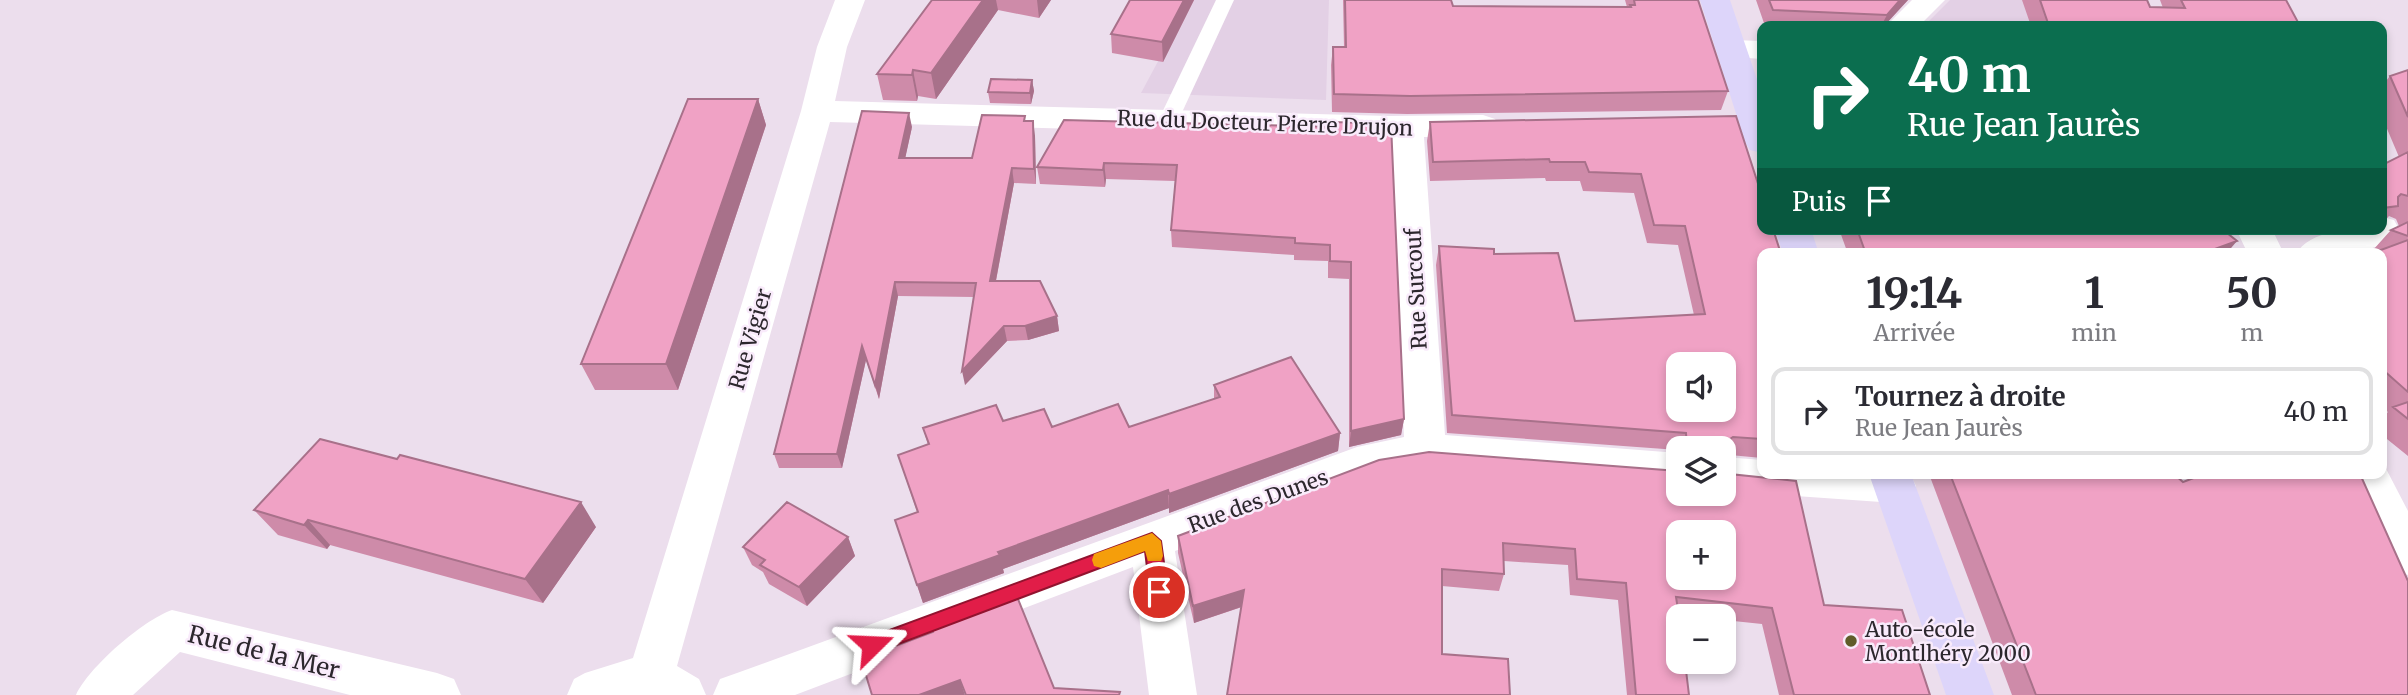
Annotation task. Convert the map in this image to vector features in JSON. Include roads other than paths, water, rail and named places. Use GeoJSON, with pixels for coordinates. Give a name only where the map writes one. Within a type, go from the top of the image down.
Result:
{"type":"FeatureCollection","features":[{"type":"Feature","properties":{"kind":"main road"},"geometry":{"type":"LineString","coordinates":[[1715,0],[1731,49],[1748,128]]}},
{"type":"Feature","properties":{"kind":"main road"},"geometry":{"type":"LineString","coordinates":[[1893,480],[1970,695]]}},
{"type":"Feature","properties":{"kind":"street","name":"Rue Vigier"},"geometry":{"type":"LineString","coordinates":[[666,687],[832,47],[850,0]]}},
{"type":"Feature","properties":{"kind":"street"},"geometry":{"type":"LineString","coordinates":[[1907,21],[1930,0]]}},
{"type":"Feature","properties":{"kind":"street"},"geometry":{"type":"LineString","coordinates":[[1731,49],[1757,50]]}},
{"type":"Feature","properties":{"kind":"street","name":"Rue du Docteur Pierre Drujon"},"geometry":{"type":"LineString","coordinates":[[817,111],[1407,128],[1518,125]]}},
{"type":"Feature","properties":{"kind":"street","name":"Rue Surcouf"},"geometry":{"type":"LineString","coordinates":[[1407,128],[1425,450]]}},
{"type":"Feature","properties":{"kind":"street"},"geometry":{"type":"LineString","coordinates":[[2387,227],[2408,219]]}},
{"type":"Feature","properties":{"kind":"street"},"geometry":{"type":"LineString","coordinates":[[2330,248],[2365,235]]}},
{"type":"Feature","properties":{"kind":"street","name":"Rue des Dunes"},"geometry":{"type":"LineString","coordinates":[[737,695],[1372,459],[1425,450],[1666,469]]}},
{"type":"Feature","properties":{"kind":"street"},"geometry":{"type":"LineString","coordinates":[[1736,474],[1757,475]]}},
{"type":"Feature","properties":{"kind":"street"},"geometry":{"type":"LineString","coordinates":[[1865,479],[1893,480]]}},
{"type":"Feature","properties":{"kind":"street"},"geometry":{"type":"LineString","coordinates":[[2372,479],[2408,556]]}},
{"type":"Feature","properties":{"kind":"street"},"geometry":{"type":"LineString","coordinates":[[1152,541],[1173,695]]}},
{"type":"Feature","properties":{"kind":"street","name":"Rue de la Mer"},"geometry":{"type":"LineString","coordinates":[[100,695],[172,630],[437,695]]}},
{"type":"Feature","properties":{"kind":"street"},"geometry":{"type":"LineString","coordinates":[[591,695],[621,681],[666,687]]}},
{"type":"Feature","properties":{"kind":"lane"},"geometry":{"type":"LineString","coordinates":[[1168,121],[1225,0]]}},
{"type":"Feature","properties":{"kind":"place","name":"Auto-école Montlhéry 2000"},"geometry":{"type":"Point","coordinates":[1851,641]}}]}
